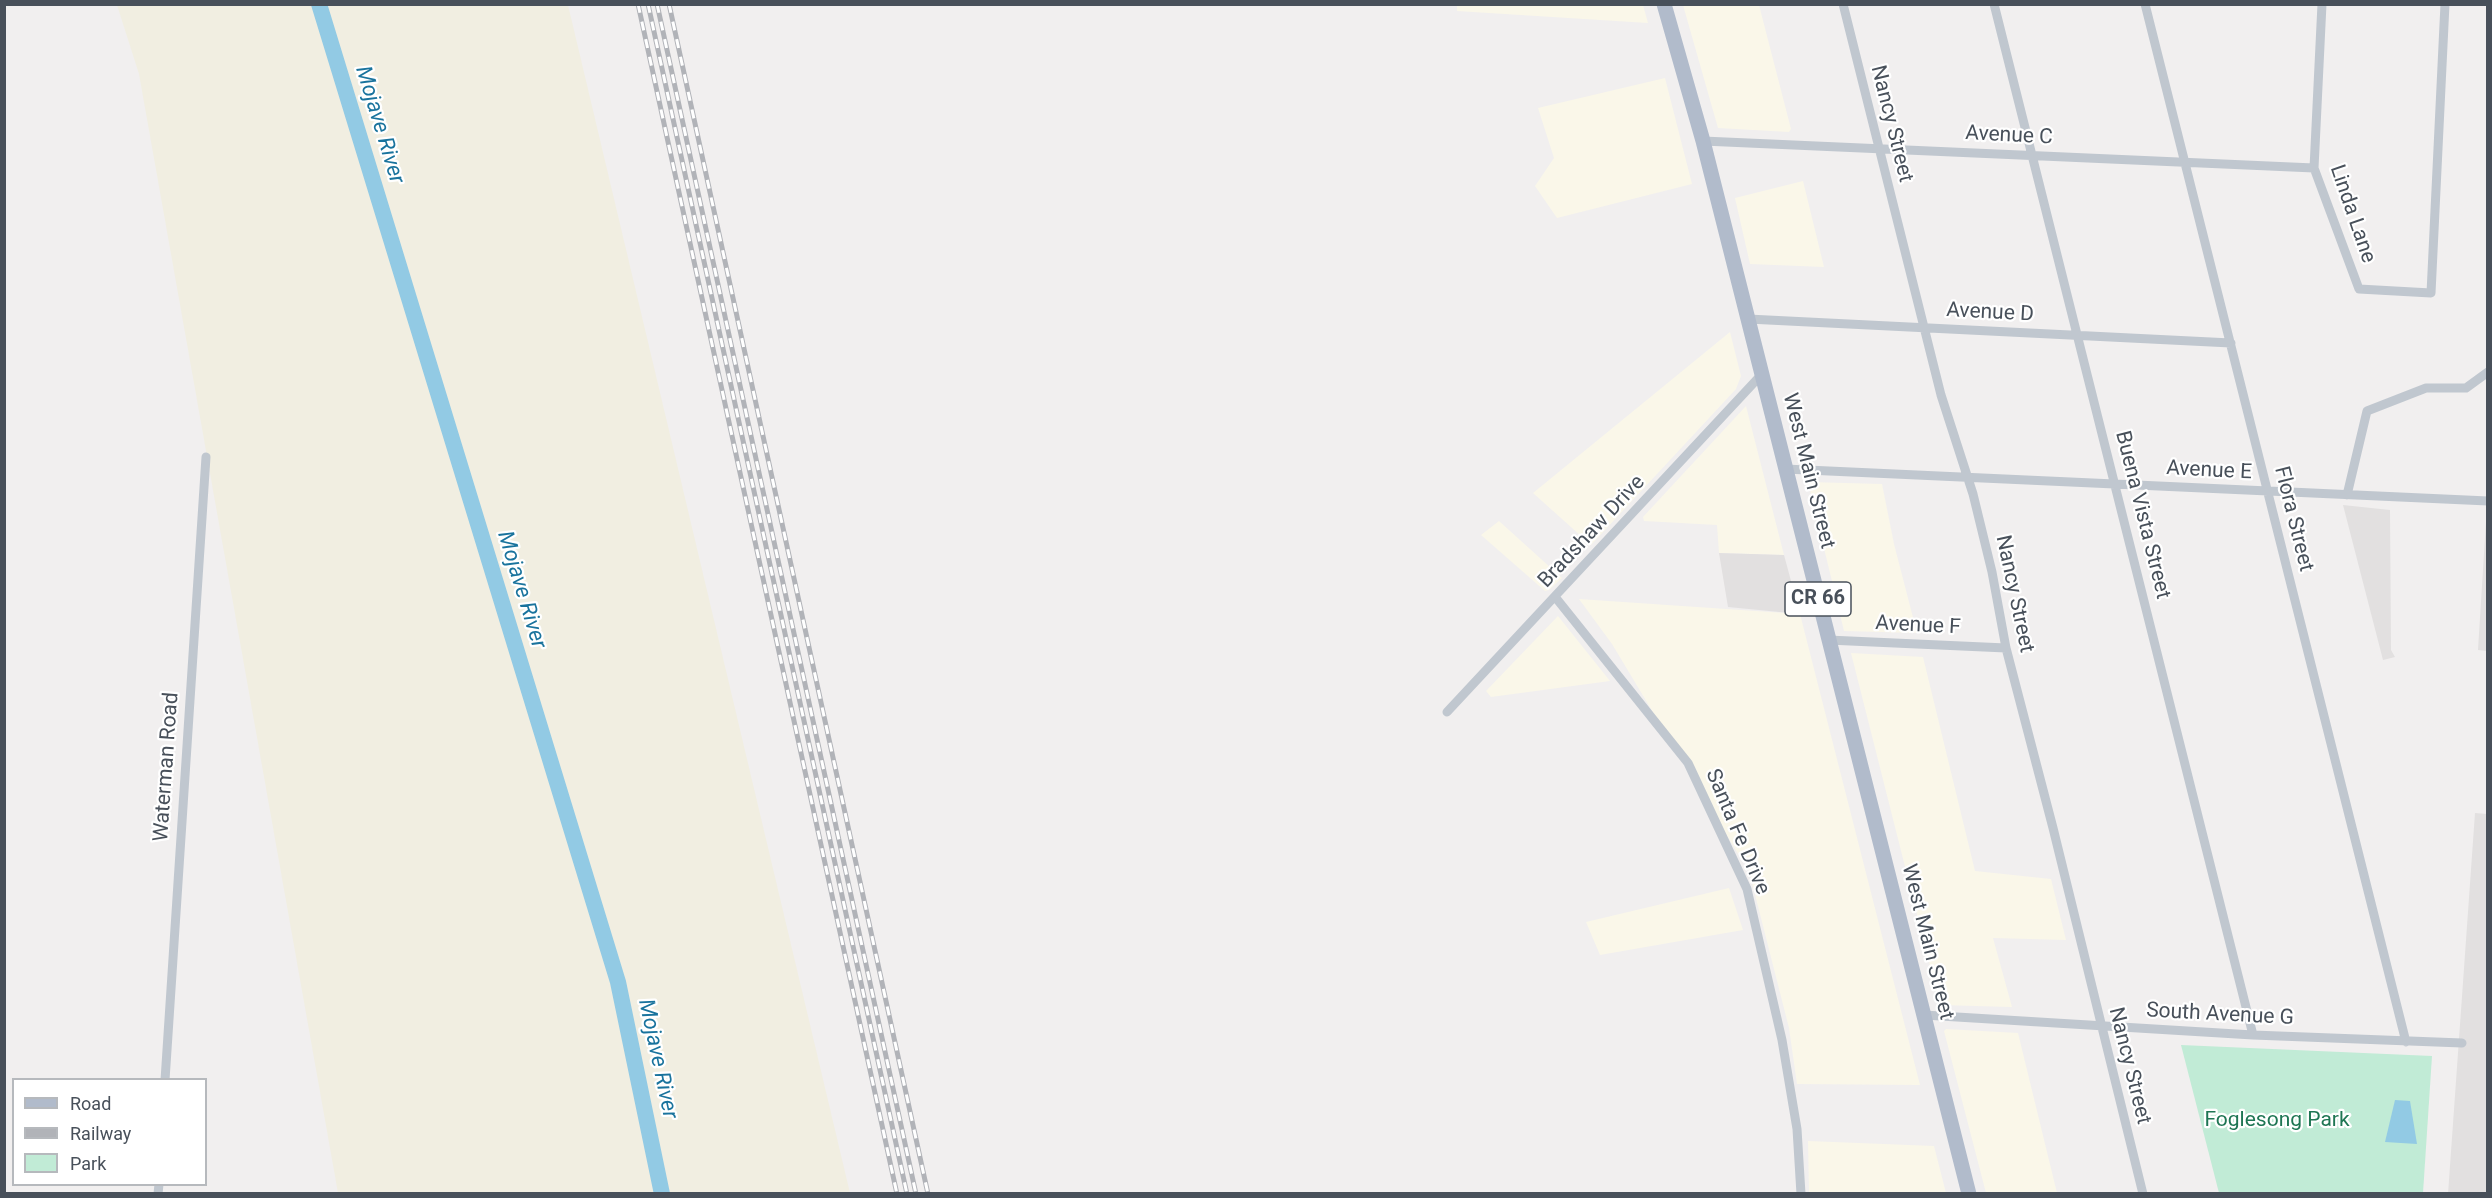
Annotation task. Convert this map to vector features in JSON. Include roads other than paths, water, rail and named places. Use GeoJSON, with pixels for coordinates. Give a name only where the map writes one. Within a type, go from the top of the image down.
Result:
{"type":"FeatureCollection","features":[{"type":"Feature","properties":{"kind":"main road","name":"West Main Street"},"geometry":{"type":"LineString","coordinates":[[1664,4],[1703,141],[1969,1194]]}},
{"type":"Feature","properties":{"kind":"street","name":"Nancy Street"},"geometry":{"type":"LineString","coordinates":[[1843,4],[1941,395],[1968,477],[1992,572],[2006,648],[2143,1194]]}},
{"type":"Feature","properties":{"kind":"street","name":"Buena Vista Street"},"geometry":{"type":"LineString","coordinates":[[1994,4],[2253,1035]]}},
{"type":"Feature","properties":{"kind":"street","name":"Flora Street"},"geometry":{"type":"LineString","coordinates":[[2145,4],[2406,1042]]}},
{"type":"Feature","properties":{"kind":"street","name":"Linda Lane"},"geometry":{"type":"LineString","coordinates":[[2322,4],[2314,168],[2359,289],[2432,292],[2445,4]]}},
{"type":"Feature","properties":{"kind":"street","name":"Avenue C"},"geometry":{"type":"LineString","coordinates":[[1703,141],[2314,168]]}},
{"type":"Feature","properties":{"kind":"street","name":"Avenue D"},"geometry":{"type":"LineString","coordinates":[[1748,319],[2230,343]]}},
{"type":"Feature","properties":{"kind":"street"},"geometry":{"type":"LineString","coordinates":[[2347,495],[2367,411],[2426,388],[2466,388],[2487,372]]}},
{"type":"Feature","properties":{"kind":"street","name":"Bradshaw Drive"},"geometry":{"type":"LineString","coordinates":[[1447,712],[1556,598],[1762,374]]}},
{"type":"Feature","properties":{"kind":"street","name":"Waterman Road"},"geometry":{"type":"LineString","coordinates":[[165,1078],[206,457]]}},
{"type":"Feature","properties":{"kind":"street","name":"Avenue E"},"geometry":{"type":"LineString","coordinates":[[1785,469],[2487,501]]}},
{"type":"Feature","properties":{"kind":"street","name":"Santa Fe Drive"},"geometry":{"type":"LineString","coordinates":[[1556,598],[1688,763],[1747,889],[1782,1040],[1797,1129],[1801,1194]]}},
{"type":"Feature","properties":{"kind":"street","name":"Avenue F"},"geometry":{"type":"LineString","coordinates":[[1828,640],[2006,648]]}},
{"type":"Feature","properties":{"kind":"street","name":"South Avenue G"},"geometry":{"type":"LineString","coordinates":[[1924,1015],[2253,1035],[2462,1043]]}},
{"type":"Feature","properties":{"kind":"water"},"geometry":{"type":"Polygon","coordinates":[[[2395,1100],[2410,1101],[2417,1144],[2385,1142],[2395,1100]]]}},
{"type":"Feature","properties":{"kind":"waterway","name":"Mojave River"},"geometry":{"type":"LineString","coordinates":[[319,4],[618,982],[662,1194]]}},
{"type":"Feature","properties":{"kind":"railway"},"geometry":{"type":"LineString","coordinates":[[638,4],[897,1194]]}},
{"type":"Feature","properties":{"kind":"railway"},"geometry":{"type":"LineString","coordinates":[[648,4],[907,1194]]}},
{"type":"Feature","properties":{"kind":"railway"},"geometry":{"type":"LineString","coordinates":[[657,4],[916,1194]]}},
{"type":"Feature","properties":{"kind":"railway"},"geometry":{"type":"LineString","coordinates":[[669,4],[928,1194]]}},
{"type":"Feature","properties":{"kind":"park label","name":"Foglesong Park"},"geometry":{"type":"Point","coordinates":[2277,1121]}}]}
